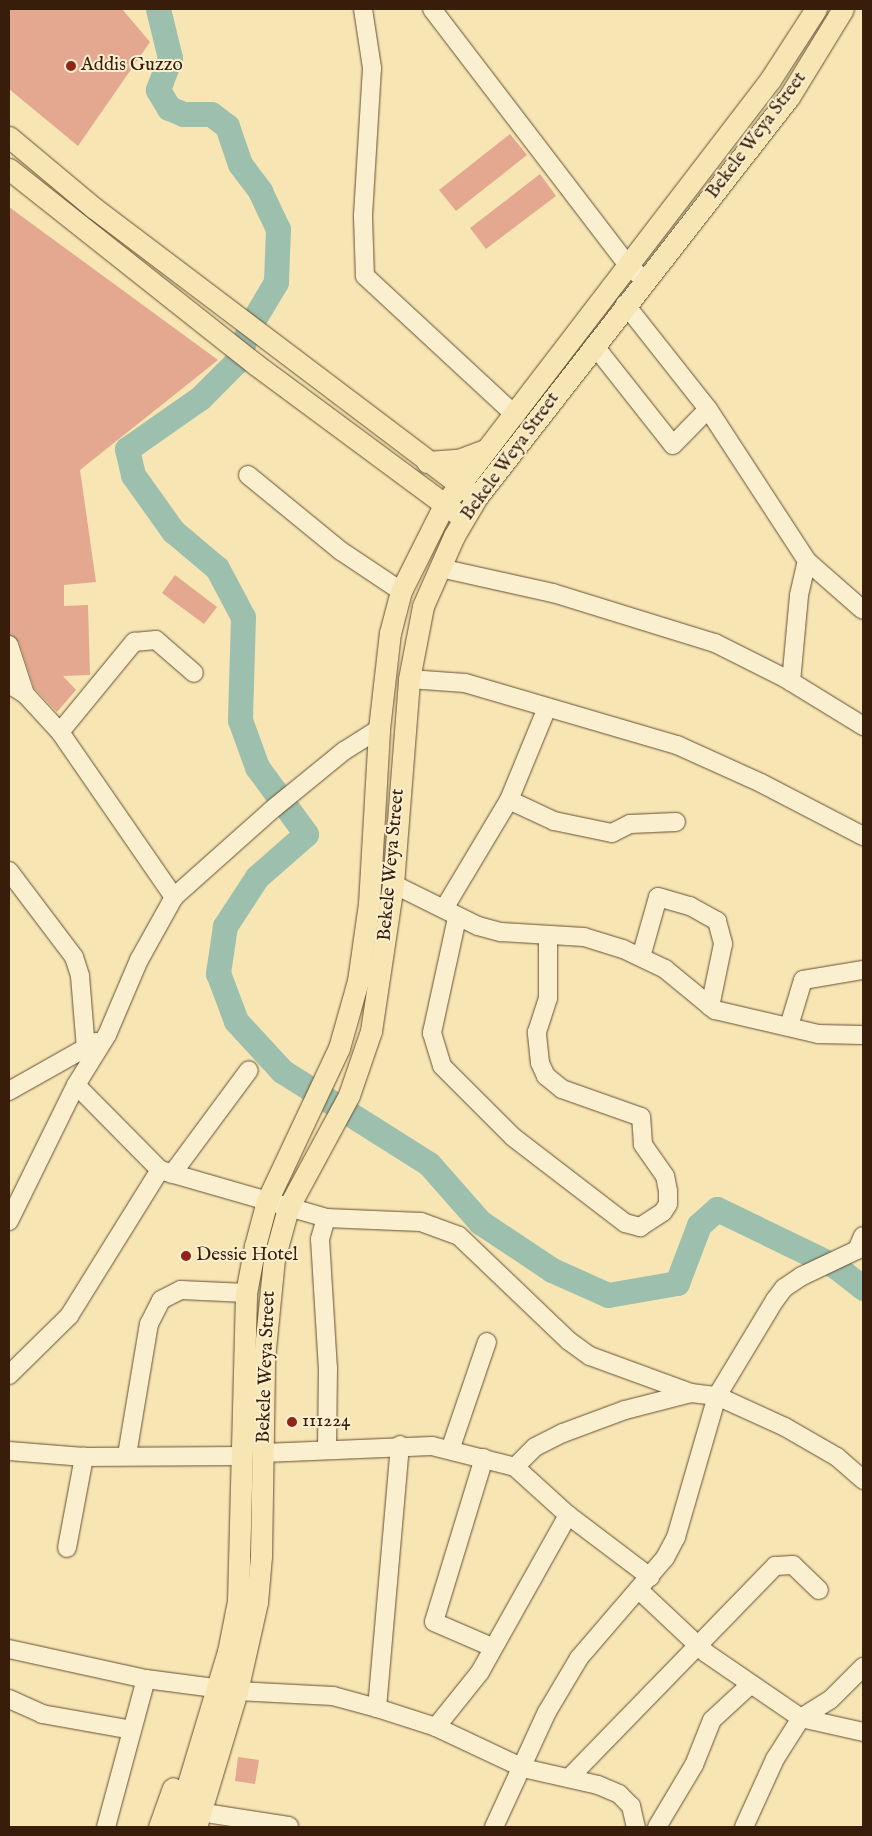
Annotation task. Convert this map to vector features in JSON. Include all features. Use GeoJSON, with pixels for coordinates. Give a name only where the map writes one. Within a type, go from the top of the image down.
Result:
{"type":"FeatureCollection","features":[{"type":"Feature","properties":{"kind":"main road"},"geometry":{"type":"LineString","coordinates":[[175,1827],[190,1770],[226,1690],[238,1601],[246,1293],[267,1201],[321,1092],[351,1012],[364,946],[379,729],[390,633],[401,591],[444,505],[770,80],[816,9]]}},
{"type":"Feature","properties":{"kind":"main road","name":"Bekele Weya Street"},"geometry":{"type":"LineString","coordinates":[[205,1823],[226,1690],[257,1602],[264,1453],[268,1297],[288,1208],[345,1103],[371,1030],[393,884],[409,679],[423,606],[464,518],[477,497],[625,304],[789,97],[843,9]]}},
{"type":"Feature","properties":{"kind":"main road"},"geometry":{"type":"LineString","coordinates":[[770,80],[789,97]]}},
{"type":"Feature","properties":{"kind":"main road"},"geometry":{"type":"LineString","coordinates":[[9,137],[94,208],[427,462],[477,497]]}},
{"type":"Feature","properties":{"kind":"main road"},"geometry":{"type":"LineString","coordinates":[[9,169],[255,364],[464,518]]}},
{"type":"Feature","properties":{"kind":"main road"},"geometry":{"type":"LineString","coordinates":[[427,462],[458,460],[486,450]]}},
{"type":"Feature","properties":{"kind":"main road"},"geometry":{"type":"LineString","coordinates":[[409,478],[430,531]]}},
{"type":"Feature","properties":{"kind":"main road"},"geometry":{"type":"LineString","coordinates":[[159,1827],[171,1790],[190,1770]]}},
{"type":"Feature","properties":{"kind":"street"},"geometry":{"type":"LineString","coordinates":[[363,9],[372,68],[362,217],[365,276],[513,413]]}},
{"type":"Feature","properties":{"kind":"street"},"geometry":{"type":"LineString","coordinates":[[432,9],[627,264],[644,280]]}},
{"type":"Feature","properties":{"kind":"street"},"geometry":{"type":"LineString","coordinates":[[625,304],[708,409],[807,561],[863,610]]}},
{"type":"Feature","properties":{"kind":"street"},"geometry":{"type":"LineString","coordinates":[[594,345],[673,445],[708,409]]}},
{"type":"Feature","properties":{"kind":"street"},"geometry":{"type":"LineString","coordinates":[[248,475],[341,551],[401,591]]}},
{"type":"Feature","properties":{"kind":"street"},"geometry":{"type":"LineString","coordinates":[[791,682],[799,595],[807,561]]}},
{"type":"Feature","properties":{"kind":"street"},"geometry":{"type":"LineString","coordinates":[[440,568],[553,593],[715,643],[791,682],[863,726]]}},
{"type":"Feature","properties":{"kind":"street"},"geometry":{"type":"LineString","coordinates":[[60,732],[134,642],[156,640],[194,673]]}},
{"type":"Feature","properties":{"kind":"street"},"geometry":{"type":"LineString","coordinates":[[9,645],[25,694]]}},
{"type":"Feature","properties":{"kind":"street"},"geometry":{"type":"LineString","coordinates":[[409,679],[464,683],[677,745],[761,783],[863,836]]}},
{"type":"Feature","properties":{"kind":"street"},"geometry":{"type":"LineString","coordinates":[[9,684],[25,694],[60,732],[174,897]]}},
{"type":"Feature","properties":{"kind":"street"},"geometry":{"type":"LineString","coordinates":[[547,708],[509,800],[451,913],[432,1033],[438,1060],[513,1137],[625,1223],[640,1227],[663,1212],[668,1191],[665,1176],[642,1144],[642,1117],[562,1089],[546,1076],[540,1062],[537,1032],[548,998],[548,936]]}},
{"type":"Feature","properties":{"kind":"street"},"geometry":{"type":"LineString","coordinates":[[9,1221],[76,1085],[107,1036],[139,960],[174,897],[291,795],[379,729]]}},
{"type":"Feature","properties":{"kind":"street"},"geometry":{"type":"LineString","coordinates":[[509,800],[554,821],[612,833],[630,824],[676,822]]}},
{"type":"Feature","properties":{"kind":"street"},"geometry":{"type":"LineString","coordinates":[[9,871],[74,957],[80,976],[86,1049]]}},
{"type":"Feature","properties":{"kind":"street"},"geometry":{"type":"LineString","coordinates":[[393,884],[426,902],[501,932],[584,938],[641,957],[665,969],[710,1007],[818,1034],[863,1035]]}},
{"type":"Feature","properties":{"kind":"street"},"geometry":{"type":"LineString","coordinates":[[641,957],[658,897],[690,906],[717,921],[723,944],[710,1007]]}},
{"type":"Feature","properties":{"kind":"street"},"geometry":{"type":"LineString","coordinates":[[789,1026],[803,980],[863,970]]}},
{"type":"Feature","properties":{"kind":"street"},"geometry":{"type":"LineString","coordinates":[[9,1091],[107,1036]]}},
{"type":"Feature","properties":{"kind":"street"},"geometry":{"type":"LineString","coordinates":[[9,1375],[69,1316],[166,1172],[249,1070]]}},
{"type":"Feature","properties":{"kind":"street"},"geometry":{"type":"LineString","coordinates":[[76,1085],[166,1172],[326,1218],[421,1222],[459,1236],[569,1341],[590,1356],[691,1392],[717,1396],[785,1427],[837,1457],[863,1480]]}},
{"type":"Feature","properties":{"kind":"street"},"geometry":{"type":"LineString","coordinates":[[326,1218],[320,1239],[328,1368],[327,1450]]}},
{"type":"Feature","properties":{"kind":"street"},"geometry":{"type":"LineString","coordinates":[[494,1827],[523,1768],[547,1712],[579,1658],[645,1584],[676,1536],[717,1396],[784,1288],[857,1250],[863,1236]]}},
{"type":"Feature","properties":{"kind":"street"},"geometry":{"type":"LineString","coordinates":[[127,1456],[149,1324],[161,1300],[181,1290],[246,1293]]}},
{"type":"Feature","properties":{"kind":"street"},"geometry":{"type":"LineString","coordinates":[[450,1450],[487,1342]]}},
{"type":"Feature","properties":{"kind":"street"},"geometry":{"type":"LineString","coordinates":[[515,1467],[535,1447],[563,1433],[625,1410],[691,1392]]}},
{"type":"Feature","properties":{"kind":"street"},"geometry":{"type":"LineString","coordinates":[[264,1453],[400,1445],[450,1450],[515,1467],[645,1584],[698,1645],[801,1718],[863,1732]]}},
{"type":"Feature","properties":{"kind":"street"},"geometry":{"type":"LineString","coordinates":[[377,1708],[400,1445]]}},
{"type":"Feature","properties":{"kind":"street"},"geometry":{"type":"LineString","coordinates":[[9,1451],[84,1457],[242,1456]]}},
{"type":"Feature","properties":{"kind":"street"},"geometry":{"type":"LineString","coordinates":[[67,1548],[84,1457]]}},
{"type":"Feature","properties":{"kind":"street"},"geometry":{"type":"LineString","coordinates":[[484,1458],[434,1622],[492,1647]]}},
{"type":"Feature","properties":{"kind":"street"},"geometry":{"type":"LineString","coordinates":[[436,1728],[480,1672],[492,1647],[568,1515]]}},
{"type":"Feature","properties":{"kind":"street"},"geometry":{"type":"LineString","coordinates":[[569,1778],[775,1566],[793,1565],[819,1590]]}},
{"type":"Feature","properties":{"kind":"street"},"geometry":{"type":"LineString","coordinates":[[9,1649],[146,1679],[226,1690],[333,1696],[377,1708],[436,1728],[523,1768],[569,1778],[619,1794],[630,1806],[636,1827]]}},
{"type":"Feature","properties":{"kind":"street"},"geometry":{"type":"LineString","coordinates":[[744,1827],[776,1759],[801,1718],[830,1700],[863,1668]]}},
{"type":"Feature","properties":{"kind":"street"},"geometry":{"type":"LineString","coordinates":[[106,1827],[146,1679]]}},
{"type":"Feature","properties":{"kind":"street"},"geometry":{"type":"LineString","coordinates":[[657,1827],[694,1765],[712,1720],[751,1684]]}},
{"type":"Feature","properties":{"kind":"street"},"geometry":{"type":"LineString","coordinates":[[9,1699],[42,1714],[132,1730]]}},
{"type":"Feature","properties":{"kind":"street"},"geometry":{"type":"LineString","coordinates":[[205,1823],[289,1826]]}},
{"type":"Feature","properties":{"kind":"building","name":"Addis Guzzo"},"geometry":{"type":"Polygon","coordinates":[[[9,9],[122,9],[150,42],[78,146],[9,89],[9,9]]]}},
{"type":"Feature","properties":{"kind":"building"},"geometry":{"type":"Polygon","coordinates":[[[510,134],[527,155],[456,211],[439,190],[510,134]]]}},
{"type":"Feature","properties":{"kind":"building"},"geometry":{"type":"Polygon","coordinates":[[[540,174],[556,196],[486,249],[470,228],[540,174]]]}},
{"type":"Feature","properties":{"kind":"building"},"geometry":{"type":"Polygon","coordinates":[[[9,207],[218,360],[80,470],[96,582],[64,585],[64,606],[88,605],[90,675],[63,676],[76,690],[57,712],[34,688],[19,642],[9,635],[9,207]]]}},
{"type":"Feature","properties":{"kind":"building"},"geometry":{"type":"Polygon","coordinates":[[[175,575],[217,607],[204,624],[162,593],[175,575]]]}},
{"type":"Feature","properties":{"kind":"building"},"geometry":{"type":"Polygon","coordinates":[[[238,1757],[259,1760],[255,1784],[235,1781],[238,1757]]]}},
{"type":"Feature","properties":{"kind":"waterway"},"geometry":{"type":"LineString","coordinates":[[158,9],[170,58],[158,90],[169,108],[183,114],[211,114],[227,126],[240,164],[260,191],[278,229],[276,282],[251,324],[236,362],[200,398],[127,449],[133,475],[173,531],[217,568],[243,617],[240,720],[257,767],[306,834],[257,877],[225,926],[218,973],[236,1021],[282,1071],[429,1164],[480,1222],[552,1270],[608,1295],[677,1283],[699,1225],[717,1209],[835,1266],[863,1288]]}},
{"type":"Feature","properties":{"kind":"place","name":"Addis Guzzo"},"geometry":{"type":"Point","coordinates":[71,66]}},
{"type":"Feature","properties":{"kind":"place","name":"Dessie Hotel"},"geometry":{"type":"Point","coordinates":[186,1256]}},
{"type":"Feature","properties":{"kind":"place","name":"111224"},"geometry":{"type":"Point","coordinates":[292,1422]}}]}
